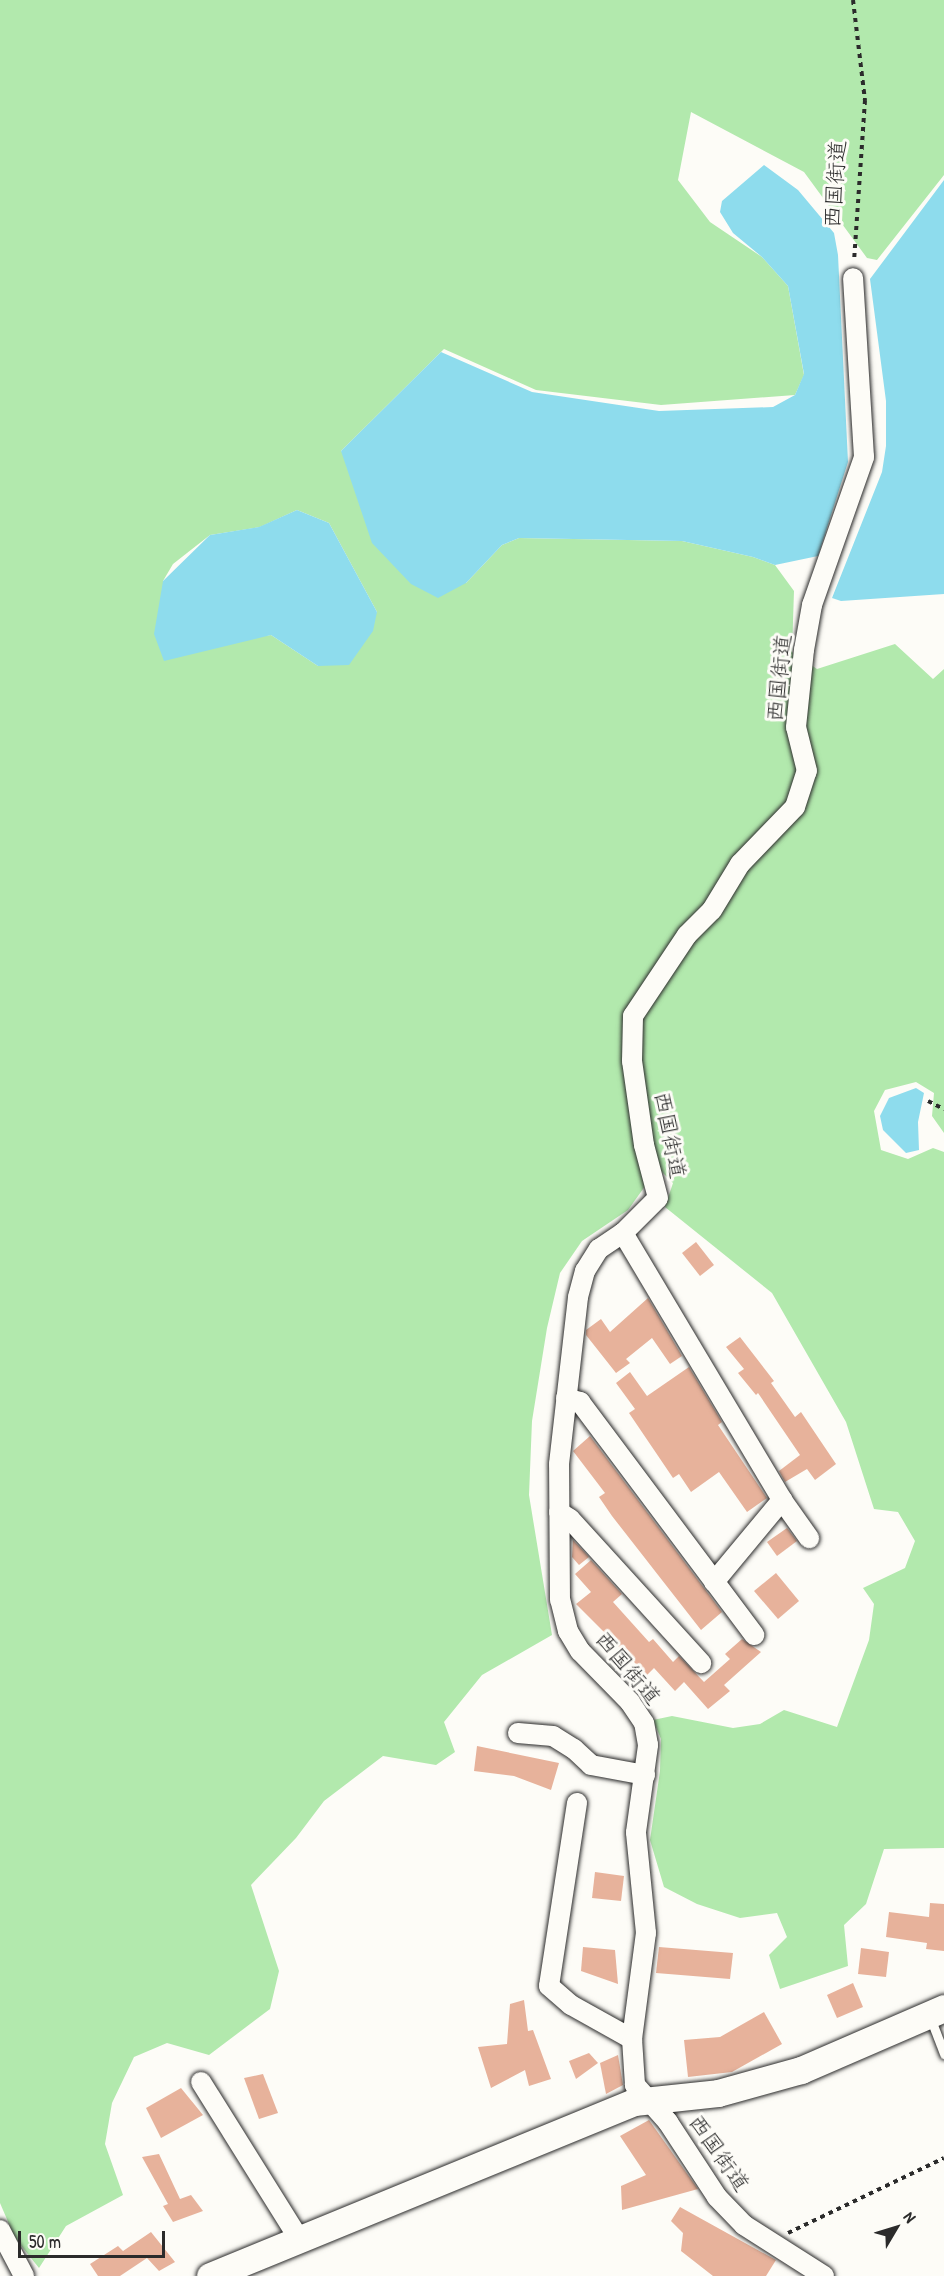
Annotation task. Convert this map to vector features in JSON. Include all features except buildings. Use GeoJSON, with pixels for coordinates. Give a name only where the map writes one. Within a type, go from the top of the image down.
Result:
{"type":"FeatureCollection","features":[{"type":"Feature","properties":{"kind":"street","name":"西国街道"},"geometry":{"type":"LineString","coordinates":[[824,2276],[804,2260],[777,2248],[744,2225],[717,2197],[668,2122],[635,2085],[632,2039],[646,1933],[636,1832],[648,1745],[644,1723],[630,1702],[580,1651],[568,1631],[560,1600],[559,1512],[566,1398],[578,1297],[585,1271],[599,1249],[623,1233],[658,1198],[644,1145],[632,1061],[633,1016],[687,935],[712,910],[740,864],[795,807],[807,771],[796,727],[804,650],[812,605],[864,456],[853,278]]}},
{"type":"Feature","properties":{"kind":"street"},"geometry":{"type":"LineString","coordinates":[[623,1233],[782,1500],[809,1538]]}},
{"type":"Feature","properties":{"kind":"street"},"geometry":{"type":"LineString","coordinates":[[566,1398],[580,1402],[754,1635]]}},
{"type":"Feature","properties":{"kind":"street"},"geometry":{"type":"LineString","coordinates":[[714,1582],[782,1500]]}},
{"type":"Feature","properties":{"kind":"street"},"geometry":{"type":"LineString","coordinates":[[559,1512],[570,1519],[701,1663]]}},
{"type":"Feature","properties":{"kind":"street"},"geometry":{"type":"LineString","coordinates":[[518,1732],[553,1736],[574,1749],[591,1765],[645,1775]]}},
{"type":"Feature","properties":{"kind":"street"},"geometry":{"type":"LineString","coordinates":[[577,1803],[549,1986],[571,2005],[632,2039]]}},
{"type":"Feature","properties":{"kind":"street"},"geometry":{"type":"LineString","coordinates":[[224,2273],[298,2237],[648,2100],[718,2093],[801,2070],[936,2011]]}},
{"type":"Feature","properties":{"kind":"street"},"geometry":{"type":"LineString","coordinates":[[201,2082],[298,2237]]}},
{"type":"Feature","properties":{"kind":"street"},"geometry":{"type":"LineString","coordinates":[[0,2230],[24,2276]]}},
{"type":"Feature","properties":{"kind":"lane"},"geometry":{"type":"LineString","coordinates":[[936,2011],[944,2054]]}},
{"type":"Feature","properties":{"kind":"path","name":"西国街道"},"geometry":{"type":"LineString","coordinates":[[853,0],[865,100],[853,278]]}},
{"type":"Feature","properties":{"kind":"path"},"geometry":{"type":"LineString","coordinates":[[928,1101],[944,1109]]}},
{"type":"Feature","properties":{"kind":"path"},"geometry":{"type":"LineString","coordinates":[[777,2248],[791,2229],[944,2158]]}},
{"type":"Feature","properties":{"kind":"green space"},"geometry":{"type":"Polygon","coordinates":[[[0,0],[944,0],[944,175],[877,260],[867,258],[804,172],[691,112],[678,180],[710,222],[762,257],[788,286],[804,375],[795,395],[661,405],[536,390],[444,349],[341,451],[466,583],[502,545],[519,538],[682,541],[753,557],[775,565],[794,591],[792,652],[817,669],[895,644],[933,679],[944,669],[944,1133],[932,1116],[934,1093],[916,1082],[885,1090],[874,1111],[881,1150],[908,1159],[933,1148],[944,1152],[944,1848],[884,1849],[866,1904],[844,1925],[848,1966],[780,1989],[769,1955],[787,1937],[777,1913],[740,1918],[697,1904],[664,1887],[650,1840],[660,1771],[661,1739],[653,1720],[672,1716],[733,1728],[760,1724],[784,1710],[837,1727],[869,1640],[874,1604],[863,1588],[905,1568],[915,1541],[898,1512],[874,1509],[846,1422],[772,1293],[665,1207],[673,1183],[658,1168],[628,1210],[582,1241],[560,1273],[547,1328],[532,1421],[529,1495],[552,1635],[482,1675],[444,1722],[455,1752],[436,1765],[383,1756],[324,1801],[296,1838],[251,1885],[279,1971],[270,2009],[209,2055],[167,2043],[134,2057],[112,2103],[105,2144],[123,2195],[66,2226],[39,2268],[15,2238],[0,2203],[0,0]],[[297,510],[260,527],[210,535],[173,564],[163,581],[219,642],[271,635],[318,666],[377,612],[329,523],[297,510]]]}},
{"type":"Feature","properties":{"kind":"water"},"geometry":{"type":"Polygon","coordinates":[[[764,165],[798,190],[834,233],[838,255],[848,462],[818,556],[775,565],[753,557],[682,541],[519,538],[502,545],[466,583],[438,598],[411,584],[372,543],[341,451],[441,352],[532,392],[659,411],[773,407],[795,395],[804,374],[788,286],[762,257],[733,233],[720,212],[722,201],[764,165]]]}},
{"type":"Feature","properties":{"kind":"water"},"geometry":{"type":"Polygon","coordinates":[[[944,180],[944,594],[841,601],[832,598],[882,472],[886,446],[886,401],[870,279],[944,180]]]}},
{"type":"Feature","properties":{"kind":"water"},"geometry":{"type":"Polygon","coordinates":[[[297,510],[329,523],[377,612],[373,631],[349,665],[318,666],[271,635],[164,661],[154,634],[163,581],[210,535],[259,527],[297,510]]]}},
{"type":"Feature","properties":{"kind":"water"},"geometry":{"type":"Polygon","coordinates":[[[916,1088],[924,1093],[918,1122],[919,1150],[906,1153],[883,1130],[880,1116],[889,1098],[916,1088]]]}}]}
